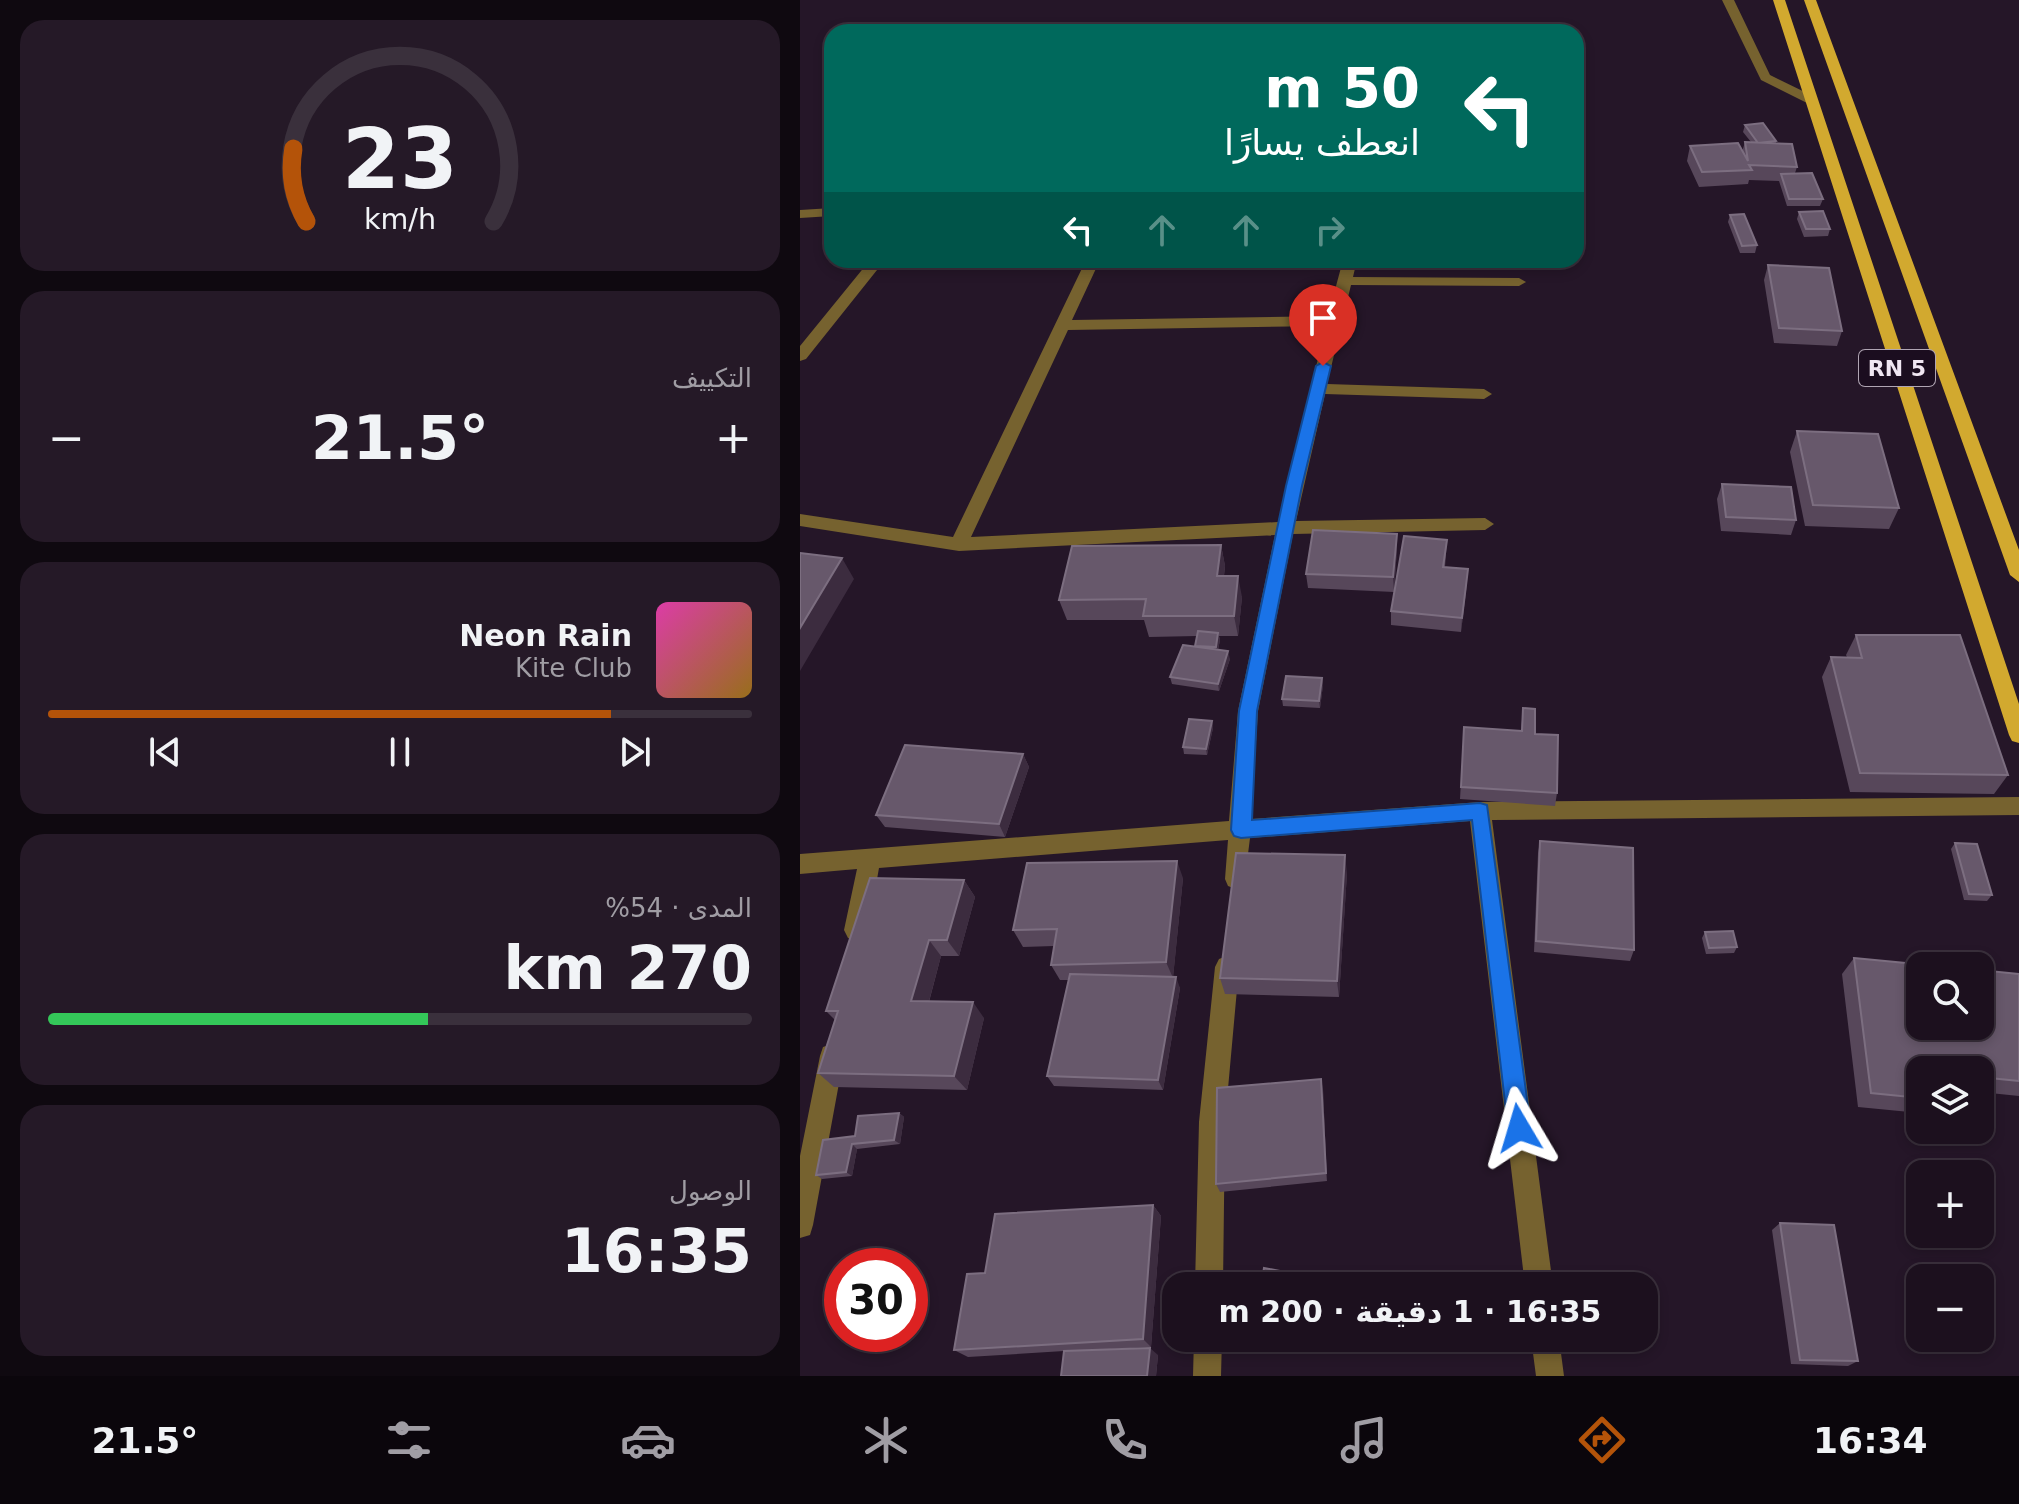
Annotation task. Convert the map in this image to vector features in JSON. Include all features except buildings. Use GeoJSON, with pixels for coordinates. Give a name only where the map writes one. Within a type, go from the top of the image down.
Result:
{"type":"FeatureCollection","features":[{"type":"Feature","properties":{"kind":"main road","name":"RN 5"},"geometry":{"type":"LineString","coordinates":[[1779,0],[2019,735]]}},
{"type":"Feature","properties":{"kind":"main road","name":"RN 5"},"geometry":{"type":"LineString","coordinates":[[1810,0],[2019,575]]}},
{"type":"Feature","properties":{"kind":"street"},"geometry":{"type":"LineString","coordinates":[[1728,0],[1765,77],[1811,100]]}},
{"type":"Feature","properties":{"kind":"street"},"geometry":{"type":"LineString","coordinates":[[800,214],[824,212]]}},
{"type":"Feature","properties":{"kind":"street"},"geometry":{"type":"LineString","coordinates":[[800,356],[872,268]]}},
{"type":"Feature","properties":{"kind":"street"},"geometry":{"type":"LineString","coordinates":[[959,544],[1089,268]]}},
{"type":"Feature","properties":{"kind":"street"},"geometry":{"type":"LineString","coordinates":[[1233,906],[1248,711],[1286,528],[1348,268]]}},
{"type":"Feature","properties":{"kind":"street"},"geometry":{"type":"LineString","coordinates":[[1345,281],[1519,282]]}},
{"type":"Feature","properties":{"kind":"street"},"geometry":{"type":"LineString","coordinates":[[1062,325],[1335,321]]}},
{"type":"Feature","properties":{"kind":"street"},"geometry":{"type":"LineString","coordinates":[[1318,389],[1484,394]]}},
{"type":"Feature","properties":{"kind":"street"},"geometry":{"type":"LineString","coordinates":[[800,520],[959,544],[1286,528],[1485,524]]}},
{"type":"Feature","properties":{"kind":"street"},"geometry":{"type":"LineString","coordinates":[[800,864],[1480,811],[2019,806]]}},
{"type":"Feature","properties":{"kind":"street"},"geometry":{"type":"LineString","coordinates":[[1480,811],[1537,1272]]}},
{"type":"Feature","properties":{"kind":"street"},"geometry":{"type":"LineString","coordinates":[[853,950],[870,858]]}},
{"type":"Feature","properties":{"kind":"street"},"geometry":{"type":"LineString","coordinates":[[1209,1272],[1212,1122],[1229,953]]}},
{"type":"Feature","properties":{"kind":"street"},"geometry":{"type":"LineString","coordinates":[[800,1225],[838,1026]]}},
{"type":"Feature","properties":{"kind":"street"},"geometry":{"type":"LineString","coordinates":[[1207,1376],[1208,1352]]}},
{"type":"Feature","properties":{"kind":"street"},"geometry":{"type":"LineString","coordinates":[[1547,1352],[1550,1376]]}},
{"type":"Feature","properties":{"kind":"route"},"geometry":{"type":"LineString","coordinates":[[1323,366],[1294,486],[1248,711],[1241,830],[1480,811],[1519,1128]]}}]}
